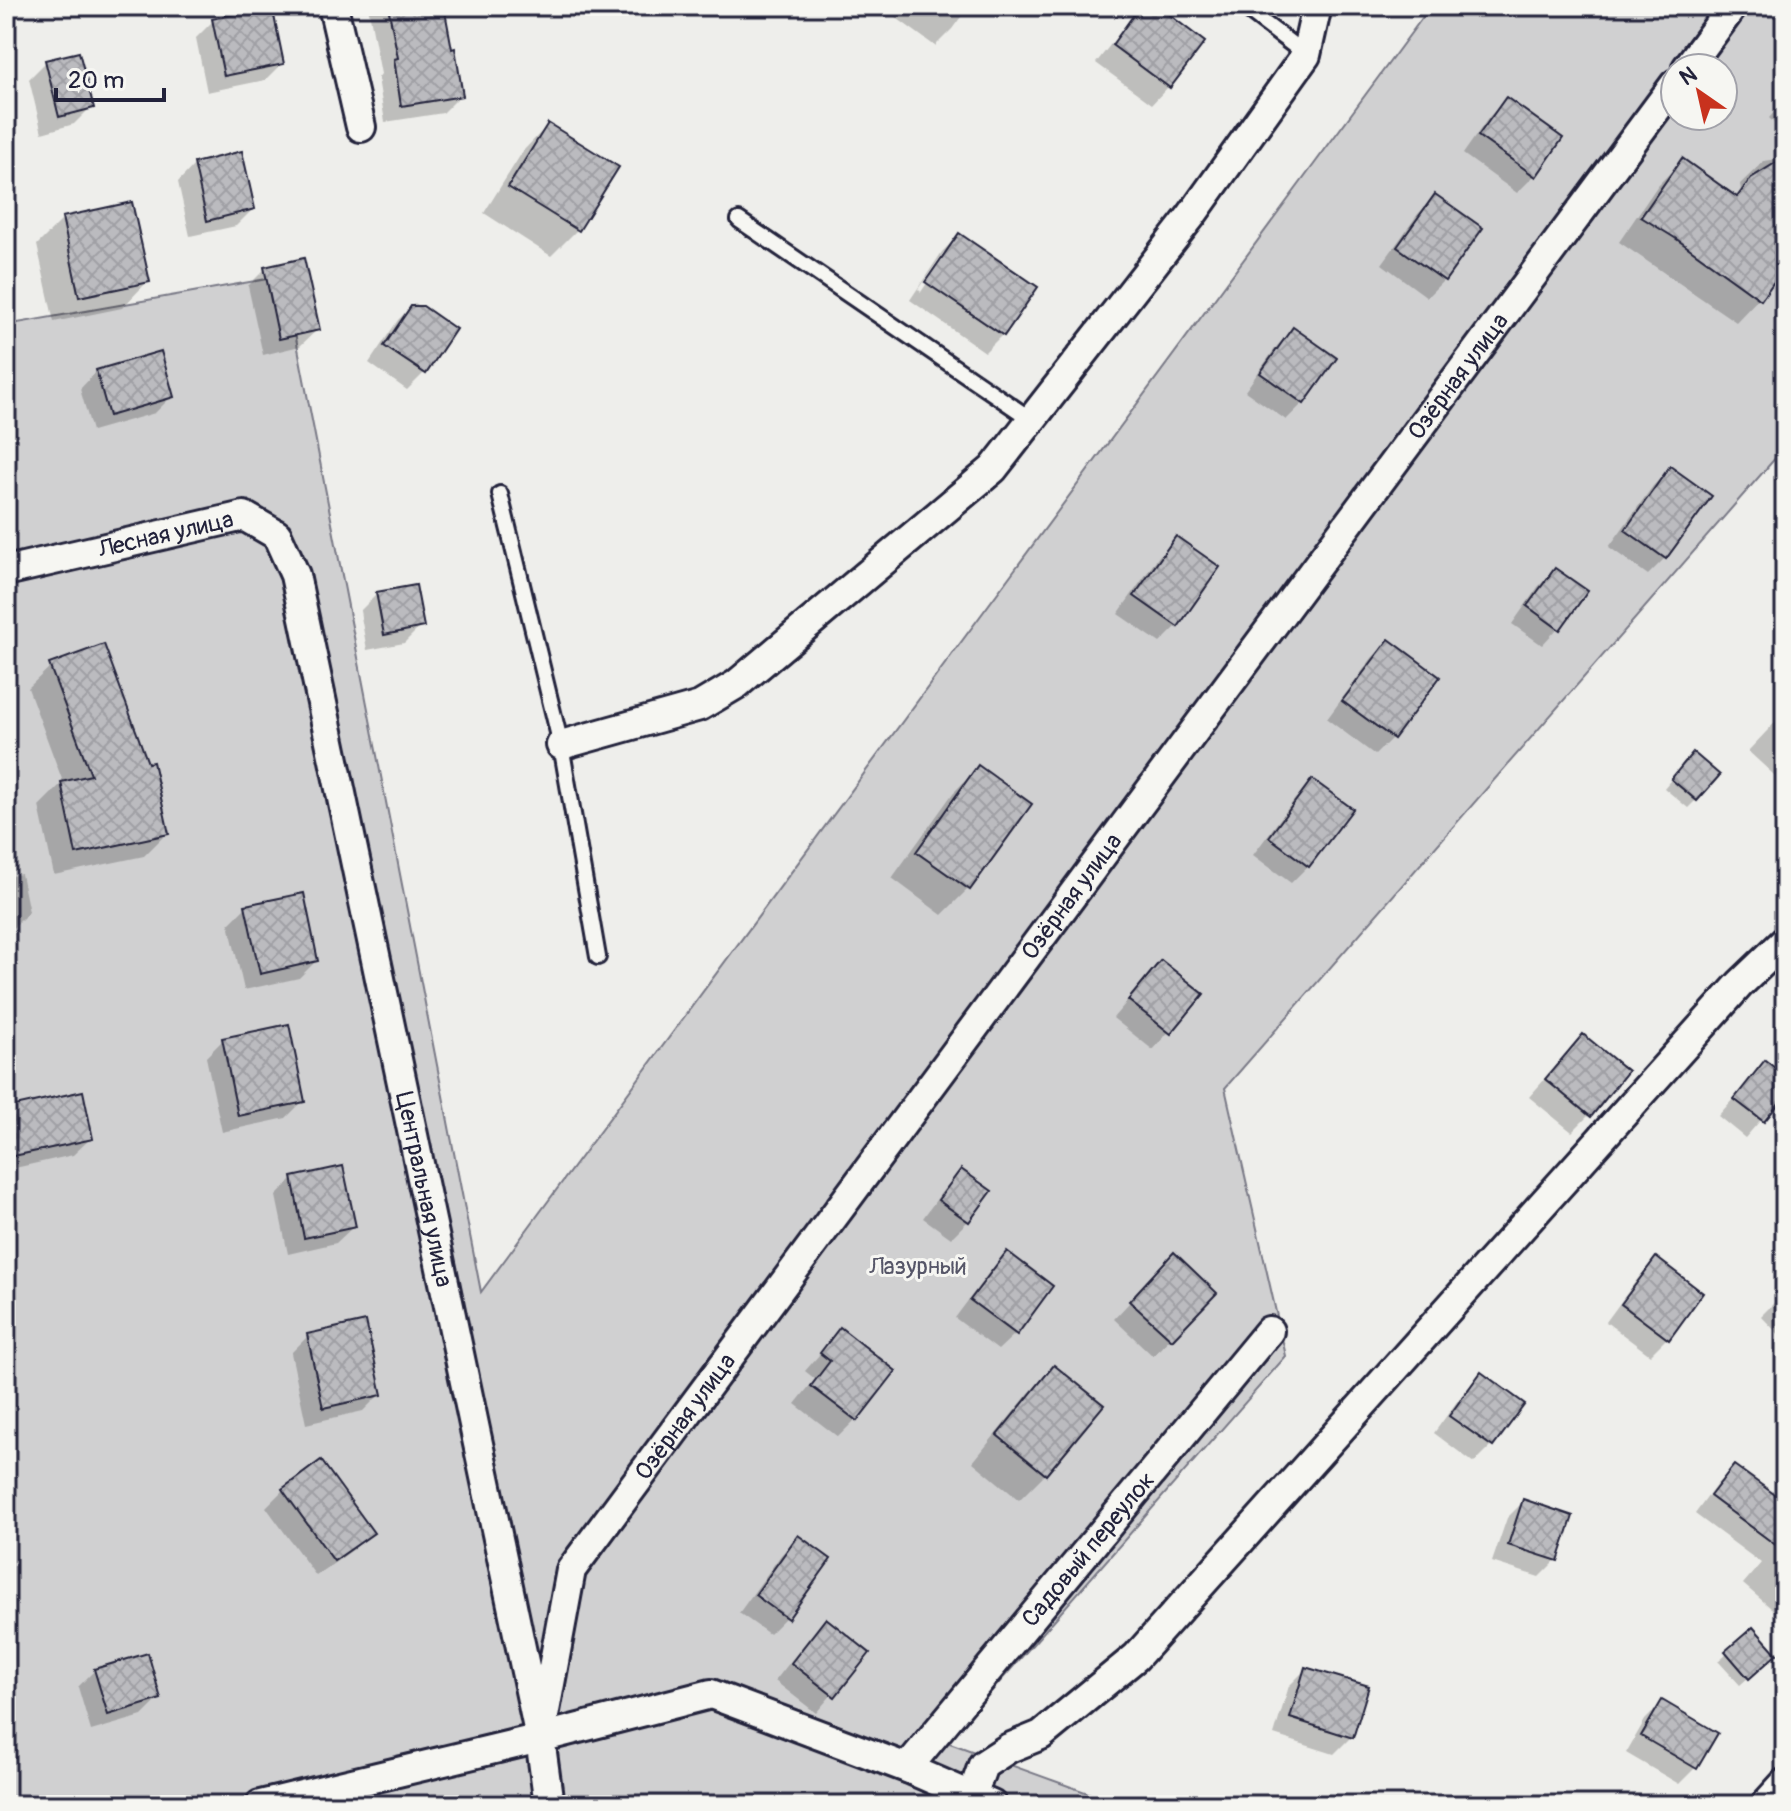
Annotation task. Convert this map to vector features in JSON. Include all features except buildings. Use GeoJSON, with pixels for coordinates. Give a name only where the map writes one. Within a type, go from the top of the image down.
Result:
{"type":"FeatureCollection","features":[{"type":"Feature","properties":{"kind":"street"},"geometry":{"type":"LineString","coordinates":[[333,6],[361,127]]}},
{"type":"Feature","properties":{"kind":"street"},"geometry":{"type":"LineString","coordinates":[[561,745],[700,706],[737,684],[993,469],[1191,216],[1306,55],[1317,6]]}},
{"type":"Feature","properties":{"kind":"street"},"geometry":{"type":"LineString","coordinates":[[1699,52],[1733,6]]}},
{"type":"Feature","properties":{"kind":"street","name":"Озёрная улица"},"geometry":{"type":"LineString","coordinates":[[540,1738],[571,1570],[1659,106]]}},
{"type":"Feature","properties":{"kind":"street","name":"Лесная улица"},"geometry":{"type":"LineString","coordinates":[[6,571],[244,516],[277,535],[295,575]]}},
{"type":"Feature","properties":{"kind":"street","name":"Центральная улица"},"geometry":{"type":"LineString","coordinates":[[295,575],[540,1738],[549,1805]]}},
{"type":"Feature","properties":{"kind":"street"},"geometry":{"type":"LineString","coordinates":[[260,1805],[711,1694],[907,1768],[982,1801],[983,1765],[1009,1748],[1041,1735],[1136,1657],[1740,984],[1785,941]]}},
{"type":"Feature","properties":{"kind":"street","name":"Садовый переулок"},"geometry":{"type":"LineString","coordinates":[[907,1768],[1269,1331]]}},
{"type":"Feature","properties":{"kind":"street"},"geometry":{"type":"LineString","coordinates":[[1765,1805],[1785,1783]]}},
{"type":"Feature","properties":{"kind":"lane"},"geometry":{"type":"LineString","coordinates":[[1242,6],[1306,55]]}},
{"type":"Feature","properties":{"kind":"lane"},"geometry":{"type":"LineString","coordinates":[[739,220],[1032,420]]}},
{"type":"Feature","properties":{"kind":"lane"},"geometry":{"type":"LineString","coordinates":[[500,494],[561,745],[598,957]]}},
{"type":"Feature","properties":{"kind":"green space","name":"Лазурный"},"geometry":{"type":"Polygon","coordinates":[[[1431,6],[1785,6],[1785,447],[1225,1088],[1286,1356],[947,1742],[1121,1805],[6,1805],[6,325],[284,276],[481,1292],[1431,6]]]}}]}
